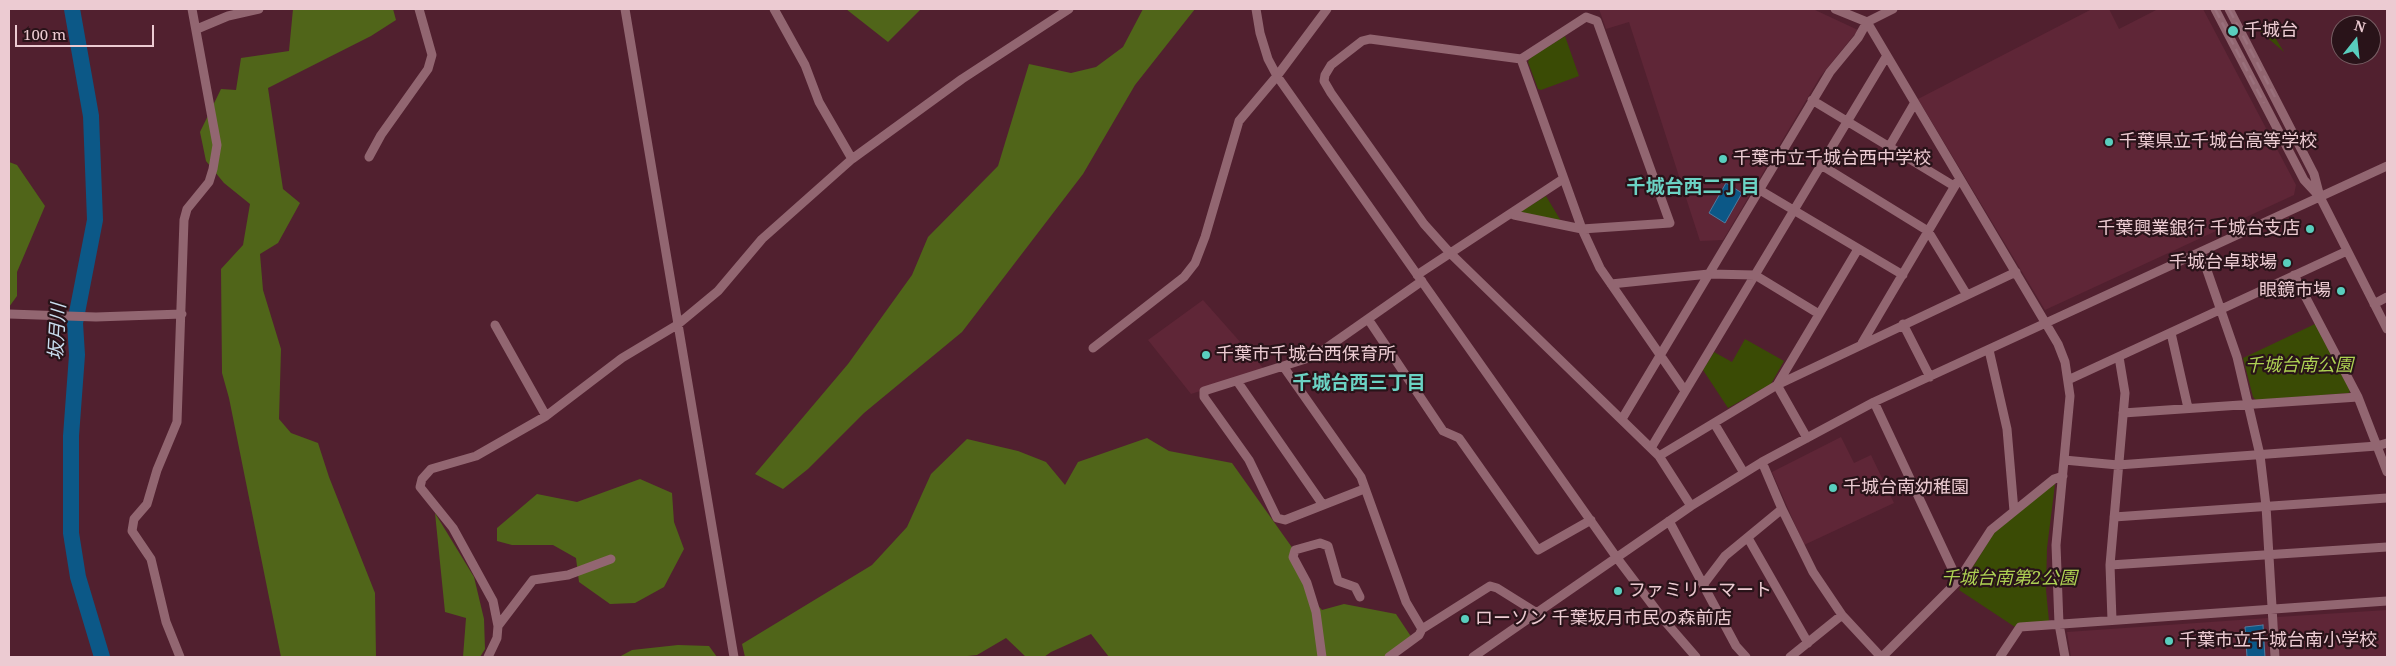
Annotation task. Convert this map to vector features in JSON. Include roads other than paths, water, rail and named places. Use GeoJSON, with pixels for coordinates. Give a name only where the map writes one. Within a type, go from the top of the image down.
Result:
{"type":"FeatureCollection","features":[{"type":"Feature","properties":{"kind":"street"},"geometry":{"type":"LineString","coordinates":[[180,657],[166,622],[151,559],[132,531],[134,519],[147,504],[157,470],[177,422],[184,220],[187,209],[209,182],[214,169],[217,145],[192,9]]}},
{"type":"Feature","properties":{"kind":"street"},"geometry":{"type":"LineString","coordinates":[[197,29],[228,16],[259,9]]}},
{"type":"Feature","properties":{"kind":"street"},"geometry":{"type":"LineString","coordinates":[[369,157],[381,135],[428,69],[432,55],[419,9]]}},
{"type":"Feature","properties":{"kind":"street"},"geometry":{"type":"LineString","coordinates":[[625,9],[734,657]]}},
{"type":"Feature","properties":{"kind":"street"},"geometry":{"type":"LineString","coordinates":[[774,9],[805,65],[819,102],[852,159]]}},
{"type":"Feature","properties":{"kind":"street"},"geometry":{"type":"LineString","coordinates":[[488,657],[497,638],[498,626],[493,601],[484,581],[453,528],[420,487],[422,479],[431,469],[476,456],[546,416],[622,358],[677,325],[718,291],[762,239],[852,159],[962,79],[1069,9]]}},
{"type":"Feature","properties":{"kind":"street"},"geometry":{"type":"LineString","coordinates":[[1256,9],[1260,33],[1268,59],[1277,76],[1617,558],[1663,619],[1696,657]]}},
{"type":"Feature","properties":{"kind":"street"},"geometry":{"type":"LineString","coordinates":[[1093,348],[1184,277],[1195,263],[1205,237],[1239,121],[1277,76],[1327,9]]}},
{"type":"Feature","properties":{"kind":"street"},"geometry":{"type":"LineString","coordinates":[[1835,9],[1867,22],[1957,183],[2048,323],[2058,344],[2068,380],[2070,396],[2056,545],[2059,624],[2064,657]]}},
{"type":"Feature","properties":{"kind":"street"},"geometry":{"type":"LineString","coordinates":[[1622,419],[1812,100],[1867,22],[1893,9]]}},
{"type":"Feature","properties":{"kind":"street"},"geometry":{"type":"LineString","coordinates":[[2215,9],[2304,180],[2320,197]]}},
{"type":"Feature","properties":{"kind":"street"},"geometry":{"type":"LineString","coordinates":[[2229,9],[2314,174],[2320,197],[2387,329]]}},
{"type":"Feature","properties":{"kind":"street"},"geometry":{"type":"LineString","coordinates":[[1513,212],[1514,215],[1582,229],[1670,222],[1597,21],[1586,17],[1521,59],[1370,39],[1362,41],[1331,65],[1324,81],[1330,93],[1424,224],[1450,253],[1659,456],[1691,506]]}},
{"type":"Feature","properties":{"kind":"street"},"geometry":{"type":"LineString","coordinates":[[1651,448],[1886,57]]}},
{"type":"Feature","properties":{"kind":"street"},"geometry":{"type":"LineString","coordinates":[[1521,59],[1563,179],[1582,229],[1600,268],[1685,391]]}},
{"type":"Feature","properties":{"kind":"street"},"geometry":{"type":"LineString","coordinates":[[1812,100],[1889,147],[1957,183]]}},
{"type":"Feature","properties":{"kind":"street"},"geometry":{"type":"LineString","coordinates":[[1889,147],[1914,104]]}},
{"type":"Feature","properties":{"kind":"street"},"geometry":{"type":"LineString","coordinates":[[1821,165],[1928,231],[1967,295]]}},
{"type":"Feature","properties":{"kind":"street"},"geometry":{"type":"LineString","coordinates":[[1472,657],[1691,506],[1762,462],[1874,402],[2387,166]]}},
{"type":"Feature","properties":{"kind":"street"},"geometry":{"type":"LineString","coordinates":[[1364,489],[1285,520],[1277,518],[1249,460],[1204,397],[1204,391],[1315,356],[1368,319],[1450,253],[1563,179]]}},
{"type":"Feature","properties":{"kind":"street"},"geometry":{"type":"LineString","coordinates":[[1862,344],[1957,183]]}},
{"type":"Feature","properties":{"kind":"street"},"geometry":{"type":"LineString","coordinates":[[1758,189],[1902,275]]}},
{"type":"Feature","properties":{"kind":"street"},"geometry":{"type":"LineString","coordinates":[[1777,385],[1858,249]]}},
{"type":"Feature","properties":{"kind":"street"},"geometry":{"type":"LineString","coordinates":[[2068,380],[2347,250]]}},
{"type":"Feature","properties":{"kind":"street"},"geometry":{"type":"LineString","coordinates":[[2201,253],[2237,357],[2250,404],[2260,455],[2266,506],[2275,657]]}},
{"type":"Feature","properties":{"kind":"street"},"geometry":{"type":"LineString","coordinates":[[1659,456],[1777,385],[2016,272]]}},
{"type":"Feature","properties":{"kind":"street"},"geometry":{"type":"LineString","coordinates":[[1611,284],[1708,274],[1755,275],[1819,314]]}},
{"type":"Feature","properties":{"kind":"street"},"geometry":{"type":"LineString","coordinates":[[2294,275],[2383,444],[2387,472]]}},
{"type":"Feature","properties":{"kind":"street"},"geometry":{"type":"LineString","coordinates":[[2374,304],[2387,297]]}},
{"type":"Feature","properties":{"kind":"street"},"geometry":{"type":"LineString","coordinates":[[9,314],[96,316],[182,314]]}},
{"type":"Feature","properties":{"kind":"street"},"geometry":{"type":"LineString","coordinates":[[1368,319],[1443,431],[1459,438],[1538,550],[1590,520]]}},
{"type":"Feature","properties":{"kind":"street"},"geometry":{"type":"LineString","coordinates":[[1903,324],[1930,376]]}},
{"type":"Feature","properties":{"kind":"street"},"geometry":{"type":"LineString","coordinates":[[495,325],[546,416]]}},
{"type":"Feature","properties":{"kind":"street"},"geometry":{"type":"LineString","coordinates":[[2171,333],[2188,408]]}},
{"type":"Feature","properties":{"kind":"street"},"geometry":{"type":"LineString","coordinates":[[1989,350],[2007,429],[2014,511]]}},
{"type":"Feature","properties":{"kind":"street"},"geometry":{"type":"LineString","coordinates":[[2112,620],[2110,565],[2125,393],[2119,357]]}},
{"type":"Feature","properties":{"kind":"street"},"geometry":{"type":"LineString","coordinates":[[1283,366],[1361,477],[1406,602],[1422,629]]}},
{"type":"Feature","properties":{"kind":"street"},"geometry":{"type":"LineString","coordinates":[[1237,381],[1323,505]]}},
{"type":"Feature","properties":{"kind":"street"},"geometry":{"type":"LineString","coordinates":[[1777,385],[1807,438]]}},
{"type":"Feature","properties":{"kind":"street"},"geometry":{"type":"LineString","coordinates":[[2123,413],[2358,397]]}},
{"type":"Feature","properties":{"kind":"street"},"geometry":{"type":"LineString","coordinates":[[1874,402],[1958,581]]}},
{"type":"Feature","properties":{"kind":"street"},"geometry":{"type":"LineString","coordinates":[[1714,423],[1744,473]]}},
{"type":"Feature","properties":{"kind":"street"},"geometry":{"type":"LineString","coordinates":[[2064,460],[2118,465],[2383,444]]}},
{"type":"Feature","properties":{"kind":"street"},"geometry":{"type":"LineString","coordinates":[[1762,462],[1782,509],[1813,572],[1842,614],[1882,657],[1958,581],[1991,530],[2054,478],[2063,476]]}},
{"type":"Feature","properties":{"kind":"street"},"geometry":{"type":"LineString","coordinates":[[2114,517],[2387,498]]}},
{"type":"Feature","properties":{"kind":"street"},"geometry":{"type":"LineString","coordinates":[[1703,585],[1725,556],[1782,509]]}},
{"type":"Feature","properties":{"kind":"street"},"geometry":{"type":"LineString","coordinates":[[1669,521],[1736,646],[1746,657]]}},
{"type":"Feature","properties":{"kind":"street"},"geometry":{"type":"LineString","coordinates":[[1748,538],[1808,643]]}},
{"type":"Feature","properties":{"kind":"street"},"geometry":{"type":"LineString","coordinates":[[1322,657],[1316,612],[1308,583],[1293,557],[1295,550],[1320,542],[1328,546],[1338,581],[1355,587],[1360,597]]}},
{"type":"Feature","properties":{"kind":"street"},"geometry":{"type":"LineString","coordinates":[[2110,565],[2387,547]]}},
{"type":"Feature","properties":{"kind":"street"},"geometry":{"type":"LineString","coordinates":[[498,626],[533,580],[568,575],[611,559]]}},
{"type":"Feature","properties":{"kind":"street"},"geometry":{"type":"LineString","coordinates":[[1389,657],[1419,635],[1422,629],[1490,586],[1497,588],[1537,613]]}},
{"type":"Feature","properties":{"kind":"street"},"geometry":{"type":"LineString","coordinates":[[2000,657],[2020,627],[2387,601]]}},
{"type":"Feature","properties":{"kind":"street"},"geometry":{"type":"LineString","coordinates":[[1790,657],[1842,614]]}},
{"type":"Feature","properties":{"kind":"street"},"geometry":{"type":"LineString","coordinates":[[2056,657],[2062,648]]}},
{"type":"Feature","properties":{"kind":"water"},"geometry":{"type":"Polygon","coordinates":[[[1726,183],[1742,193],[1725,223],[1709,213],[1726,183]]]}},
{"type":"Feature","properties":{"kind":"water"},"geometry":{"type":"Polygon","coordinates":[[[2263,625],[2265,657],[2247,657],[2245,627],[2263,625]]]}},
{"type":"Feature","properties":{"kind":"waterway","name":"坂月川"},"geometry":{"type":"LineString","coordinates":[[72,9],[91,116],[95,220],[75,323],[77,355],[71,436],[71,533],[78,577],[102,657]]}},
{"type":"Feature","properties":{"kind":"railway"},"geometry":{"type":"LineString","coordinates":[[2215,9],[2264,103]]}},
{"type":"Feature","properties":{"kind":"railway"},"geometry":{"type":"LineString","coordinates":[[2229,9],[2275,97]]}},
{"type":"Feature","properties":{"kind":"place","name":"千城台"},"geometry":{"type":"Point","coordinates":[2233,31]}},
{"type":"Feature","properties":{"kind":"place","name":"千葉県立千城台高等学校"},"geometry":{"type":"Point","coordinates":[2109,142]}},
{"type":"Feature","properties":{"kind":"place","name":"千葉市立千城台西中学校"},"geometry":{"type":"Point","coordinates":[1723,159]}},
{"type":"Feature","properties":{"kind":"place","name":"千葉興業銀行 千城台支店"},"geometry":{"type":"Point","coordinates":[2310,229]}},
{"type":"Feature","properties":{"kind":"place","name":"千城台卓球場"},"geometry":{"type":"Point","coordinates":[2287,263]}},
{"type":"Feature","properties":{"kind":"place","name":"眼鏡市場"},"geometry":{"type":"Point","coordinates":[2341,291]}},
{"type":"Feature","properties":{"kind":"place","name":"千葉市千城台西保育所"},"geometry":{"type":"Point","coordinates":[1206,355]}},
{"type":"Feature","properties":{"kind":"place","name":"千城台南幼稚園"},"geometry":{"type":"Point","coordinates":[1833,488]}},
{"type":"Feature","properties":{"kind":"place","name":"ファミリーマート"},"geometry":{"type":"Point","coordinates":[1618,591]}},
{"type":"Feature","properties":{"kind":"place","name":"ローソン 千葉坂月市民の森前店"},"geometry":{"type":"Point","coordinates":[1465,619]}},
{"type":"Feature","properties":{"kind":"place","name":"千葉市立千城台南小学校"},"geometry":{"type":"Point","coordinates":[2169,641]}},
{"type":"Feature","properties":{"kind":"district","name":"千城台西二丁目"},"geometry":{"type":"Point","coordinates":[1693,188]}},
{"type":"Feature","properties":{"kind":"district","name":"千城台西三丁目"},"geometry":{"type":"Point","coordinates":[1359,384]}},
{"type":"Feature","properties":{"kind":"park label","name":"千城台南公園"},"geometry":{"type":"Point","coordinates":[2299,366]}},
{"type":"Feature","properties":{"kind":"park label","name":"千城台南第2公園"},"geometry":{"type":"Point","coordinates":[2009,579]}}]}
